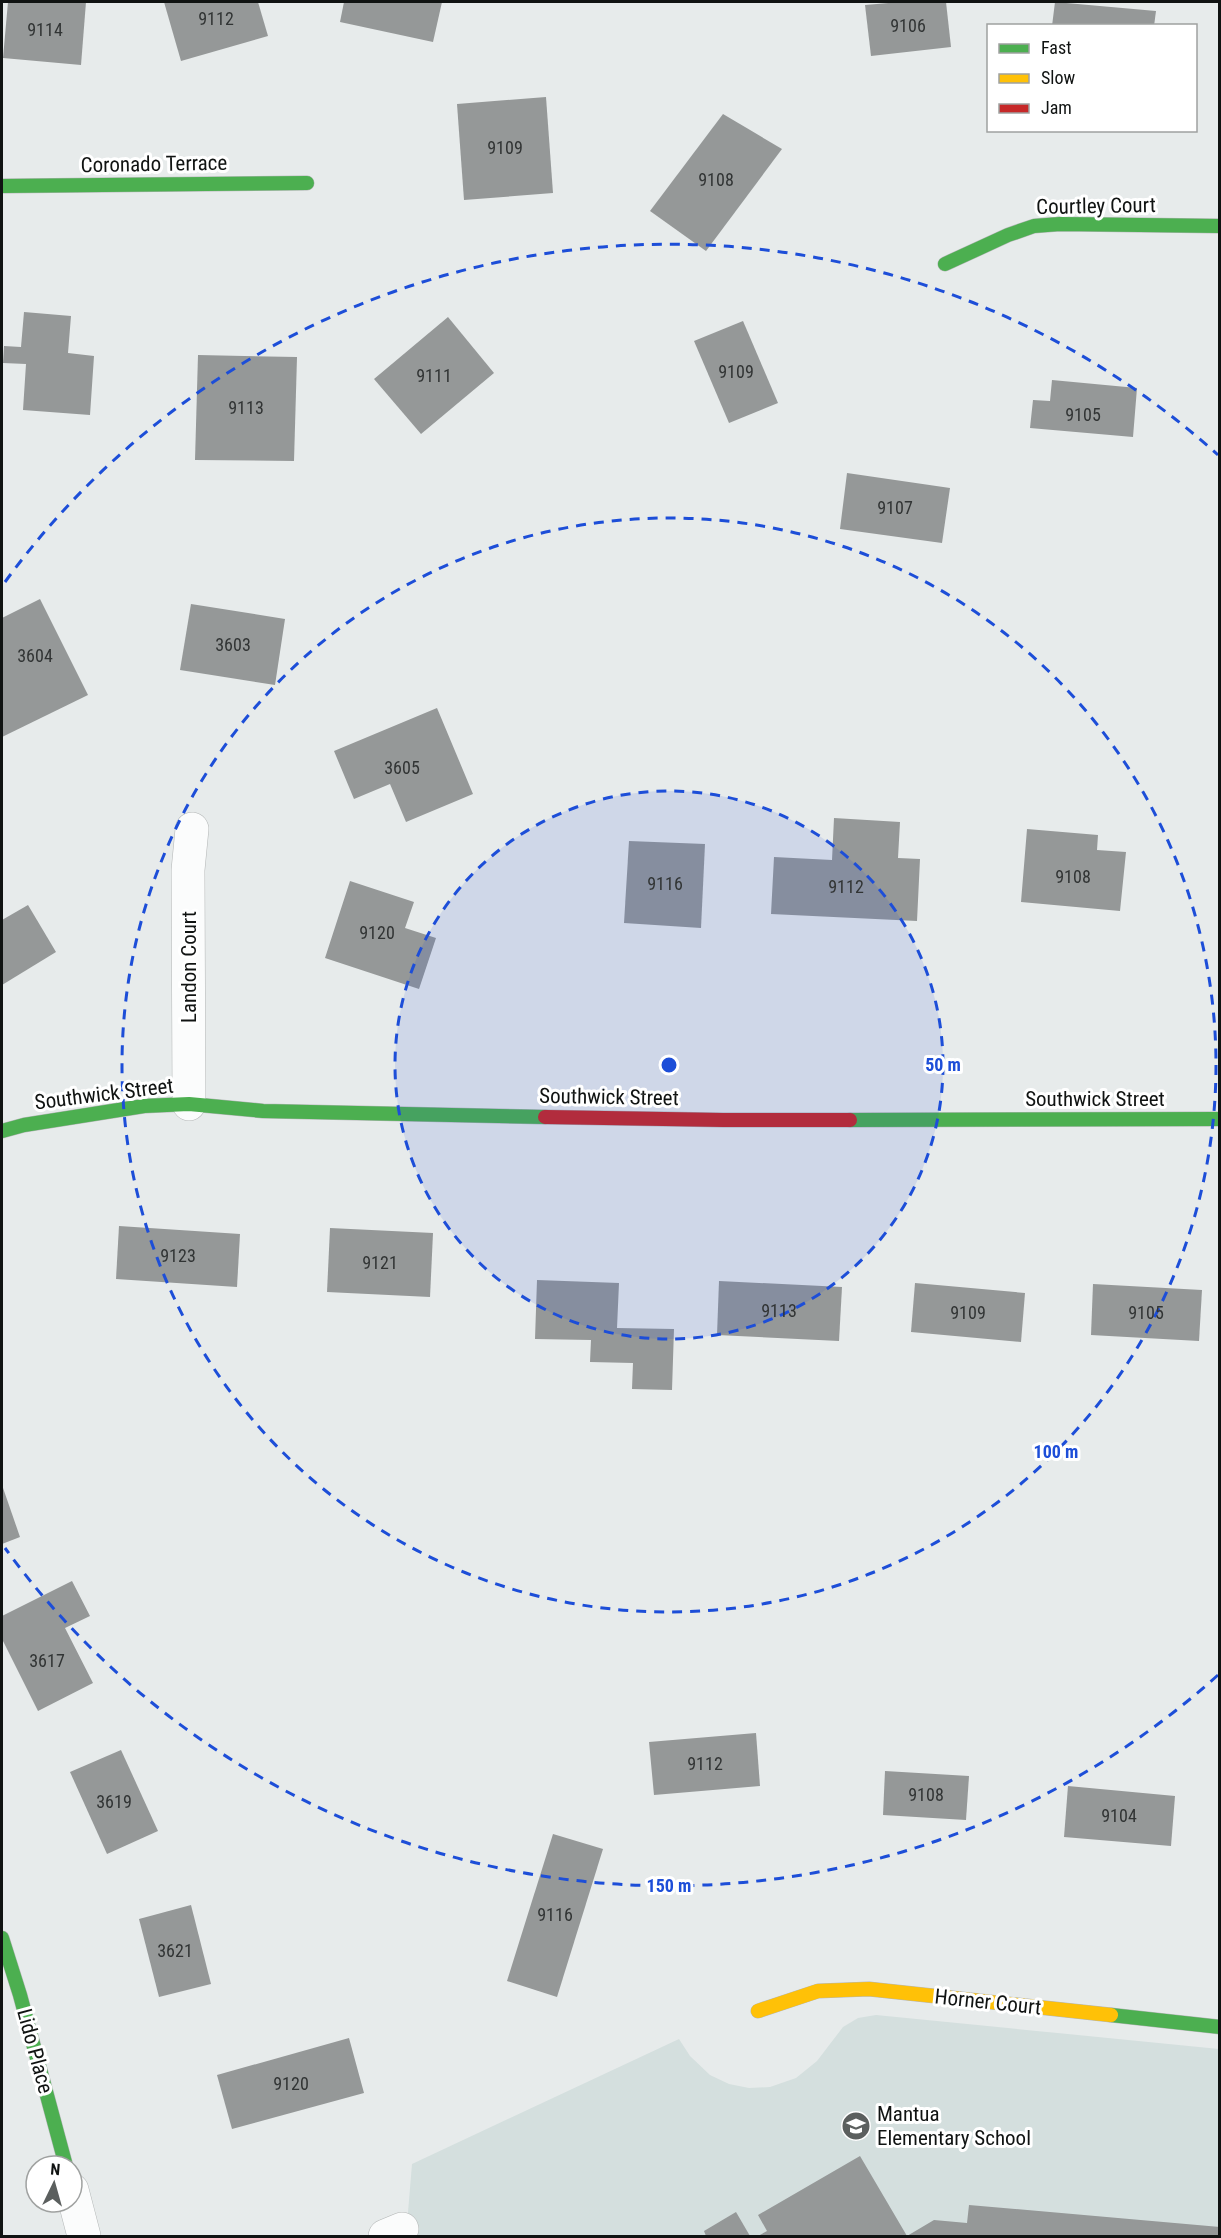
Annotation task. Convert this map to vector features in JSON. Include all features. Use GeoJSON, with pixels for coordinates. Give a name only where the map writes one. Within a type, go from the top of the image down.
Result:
{"type":"FeatureCollection","features":[{"type":"Feature","properties":{"kind":"street","name":"Coronado Terrace"},"geometry":{"type":"LineString","coordinates":[[2,186],[307,183]]}},
{"type":"Feature","properties":{"kind":"street","name":"Courtley Court"},"geometry":{"type":"LineString","coordinates":[[945,264],[1008,235],[1034,226],[1060,224],[1220,225]]}},
{"type":"Feature","properties":{"kind":"street","name":"Landon Court"},"geometry":{"type":"LineString","coordinates":[[189,1104],[188,870],[192,829]]}},
{"type":"Feature","properties":{"kind":"street","name":"Southwick Street"},"geometry":{"type":"LineString","coordinates":[[2,1131],[24,1125],[144,1106],[189,1104],[263,1111],[699,1119],[1220,1119]]}},
{"type":"Feature","properties":{"kind":"street","name":"Lido Place"},"geometry":{"type":"LineString","coordinates":[[2,1938],[20,1995],[63,2154]]}},
{"type":"Feature","properties":{"kind":"street","name":"Horner Court"},"geometry":{"type":"LineString","coordinates":[[758,2011],[818,1992],[869,1989],[1220,2026]]}},
{"type":"Feature","properties":{"kind":"street"},"geometry":{"type":"LineString","coordinates":[[78,2214],[84,2236]]}},
{"type":"Feature","properties":{"kind":"shaded area","name":"Mantua Elementary School"},"geometry":{"type":"Polygon","coordinates":[[[876,2015],[1219,2049],[1219,2236],[406,2236],[412,2164],[679,2039],[690,2056],[710,2075],[729,2084],[749,2088],[770,2087],[796,2078],[817,2061],[843,2027],[858,2018],[876,2015]]]}},
{"type":"Feature","properties":{"kind":"building"},"geometry":{"type":"Polygon","coordinates":[[[8,2],[86,2],[81,65],[3,58],[8,2]]]}},
{"type":"Feature","properties":{"kind":"building"},"geometry":{"type":"Polygon","coordinates":[[[164,2],[258,2],[268,36],[181,61],[164,2]]]}},
{"type":"Feature","properties":{"kind":"building"},"geometry":{"type":"Polygon","coordinates":[[[344,2],[442,2],[433,42],[340,22],[344,2]]]}},
{"type":"Feature","properties":{"kind":"building"},"geometry":{"type":"Polygon","coordinates":[[[946,2],[951,47],[871,56],[865,5],[946,2]]]}},
{"type":"Feature","properties":{"kind":"building"},"geometry":{"type":"Polygon","coordinates":[[[1055,2],[1156,11],[1154,24],[1052,24],[1055,2]]]}},
{"type":"Feature","properties":{"kind":"building"},"geometry":{"type":"Polygon","coordinates":[[[546,97],[553,193],[464,200],[457,104],[546,97]]]}},
{"type":"Feature","properties":{"kind":"building"},"geometry":{"type":"Polygon","coordinates":[[[723,114],[782,149],[706,251],[650,211],[723,114]]]}},
{"type":"Feature","properties":{"kind":"building"},"geometry":{"type":"Polygon","coordinates":[[[24,312],[71,316],[68,353],[94,356],[90,415],[23,410],[26,364],[3,363],[4,346],[21,347],[24,312]]]}},
{"type":"Feature","properties":{"kind":"building"},"geometry":{"type":"Polygon","coordinates":[[[448,317],[494,373],[421,434],[374,379],[448,317]]]}},
{"type":"Feature","properties":{"kind":"building"},"geometry":{"type":"Polygon","coordinates":[[[743,321],[778,403],[729,423],[694,341],[743,321]]]}},
{"type":"Feature","properties":{"kind":"building"},"geometry":{"type":"Polygon","coordinates":[[[198,355],[297,357],[294,461],[195,460],[198,355]]]}},
{"type":"Feature","properties":{"kind":"building"},"geometry":{"type":"Polygon","coordinates":[[[1052,380],[1137,388],[1133,437],[1030,428],[1033,400],[1050,401],[1052,380]]]}},
{"type":"Feature","properties":{"kind":"building"},"geometry":{"type":"Polygon","coordinates":[[[847,473],[950,488],[942,543],[840,529],[847,473]]]}},
{"type":"Feature","properties":{"kind":"building"},"geometry":{"type":"Polygon","coordinates":[[[40,599],[88,695],[2,737],[2,618],[40,599]]]}},
{"type":"Feature","properties":{"kind":"building"},"geometry":{"type":"Polygon","coordinates":[[[191,604],[285,619],[275,685],[180,670],[191,604]]]}},
{"type":"Feature","properties":{"kind":"building"},"geometry":{"type":"Polygon","coordinates":[[[437,708],[473,794],[406,822],[390,784],[354,799],[334,751],[437,708]]]}},
{"type":"Feature","properties":{"kind":"building"},"geometry":{"type":"Polygon","coordinates":[[[834,818],[900,822],[898,858],[920,859],[917,921],[771,914],[774,857],[832,860],[834,818]]]}},
{"type":"Feature","properties":{"kind":"building"},"geometry":{"type":"Polygon","coordinates":[[[1027,829],[1098,835],[1097,850],[1126,852],[1120,911],[1021,902],[1027,829]]]}},
{"type":"Feature","properties":{"kind":"building"},"geometry":{"type":"Polygon","coordinates":[[[629,841],[705,844],[701,928],[624,923],[629,841]]]}},
{"type":"Feature","properties":{"kind":"building"},"geometry":{"type":"Polygon","coordinates":[[[350,881],[414,902],[405,928],[436,938],[419,989],[325,958],[350,881]]]}},
{"type":"Feature","properties":{"kind":"building"},"geometry":{"type":"Polygon","coordinates":[[[28,905],[56,952],[2,985],[2,920],[28,905]]]}},
{"type":"Feature","properties":{"kind":"building"},"geometry":{"type":"Polygon","coordinates":[[[119,1226],[240,1234],[237,1287],[116,1279],[119,1226]]]}},
{"type":"Feature","properties":{"kind":"building"},"geometry":{"type":"Polygon","coordinates":[[[330,1228],[433,1233],[430,1297],[327,1292],[330,1228]]]}},
{"type":"Feature","properties":{"kind":"building"},"geometry":{"type":"Polygon","coordinates":[[[537,1280],[619,1283],[617,1328],[674,1329],[672,1390],[632,1389],[633,1363],[590,1362],[591,1340],[535,1339],[537,1280]]]}},
{"type":"Feature","properties":{"kind":"building"},"geometry":{"type":"Polygon","coordinates":[[[719,1281],[842,1287],[839,1341],[717,1335],[719,1281]]]}},
{"type":"Feature","properties":{"kind":"building"},"geometry":{"type":"Polygon","coordinates":[[[915,1283],[1025,1293],[1021,1342],[911,1332],[915,1283]]]}},
{"type":"Feature","properties":{"kind":"building"},"geometry":{"type":"Polygon","coordinates":[[[1093,1284],[1202,1290],[1199,1341],[1091,1335],[1093,1284]]]}},
{"type":"Feature","properties":{"kind":"building"},"geometry":{"type":"Polygon","coordinates":[[[2,1485],[20,1537],[2,1544],[2,1485]]]}},
{"type":"Feature","properties":{"kind":"building"},"geometry":{"type":"Polygon","coordinates":[[[72,1581],[90,1616],[65,1628],[93,1683],[38,1711],[2,1639],[2,1616],[72,1581]]]}},
{"type":"Feature","properties":{"kind":"building"},"geometry":{"type":"Polygon","coordinates":[[[756,1733],[760,1786],[654,1795],[649,1742],[756,1733]]]}},
{"type":"Feature","properties":{"kind":"building"},"geometry":{"type":"Polygon","coordinates":[[[121,1750],[158,1831],[107,1854],[70,1772],[121,1750]]]}},
{"type":"Feature","properties":{"kind":"building"},"geometry":{"type":"Polygon","coordinates":[[[885,1771],[969,1776],[966,1820],[883,1815],[885,1771]]]}},
{"type":"Feature","properties":{"kind":"building"},"geometry":{"type":"Polygon","coordinates":[[[1068,1786],[1175,1796],[1171,1846],[1064,1837],[1068,1786]]]}},
{"type":"Feature","properties":{"kind":"building"},"geometry":{"type":"Polygon","coordinates":[[[553,1834],[603,1849],[557,1997],[507,1981],[553,1834]]]}},
{"type":"Feature","properties":{"kind":"building"},"geometry":{"type":"Polygon","coordinates":[[[191,1905],[211,1984],[159,1997],[139,1919],[191,1905]]]}},
{"type":"Feature","properties":{"kind":"building"},"geometry":{"type":"Polygon","coordinates":[[[349,2038],[364,2093],[232,2129],[217,2075],[349,2038]]]}},
{"type":"Feature","properties":{"kind":"building"},"geometry":{"type":"Polygon","coordinates":[[[860,2156],[907,2236],[758,2236],[767,2231],[758,2215],[860,2156]]]}},
{"type":"Feature","properties":{"kind":"building"},"geometry":{"type":"Polygon","coordinates":[[[969,2205],[1220,2227],[1220,2236],[907,2236],[934,2220],[967,2223],[969,2205]]]}},
{"type":"Feature","properties":{"kind":"building"},"geometry":{"type":"Polygon","coordinates":[[[736,2212],[750,2236],[706,2236],[704,2231],[736,2212]]]}},
{"type":"Feature","properties":{"kind":"traffic: fast"},"geometry":{"type":"LineString","coordinates":[[2,186],[307,183]]}},
{"type":"Feature","properties":{"kind":"traffic: fast"},"geometry":{"type":"LineString","coordinates":[[945,264],[1008,235],[1034,226],[1060,224],[1220,226]]}},
{"type":"Feature","properties":{"kind":"traffic: fast"},"geometry":{"type":"LineString","coordinates":[[2,1131],[24,1125],[144,1106],[189,1104],[263,1111],[545,1117]]}},
{"type":"Feature","properties":{"kind":"traffic: fast"},"geometry":{"type":"LineString","coordinates":[[850,1120],[1220,1119]]}},
{"type":"Feature","properties":{"kind":"traffic: fast"},"geometry":{"type":"LineString","coordinates":[[2,1938],[20,1995],[63,2154]]}},
{"type":"Feature","properties":{"kind":"traffic: fast"},"geometry":{"type":"LineString","coordinates":[[1111,2015],[1220,2027]]}},
{"type":"Feature","properties":{"kind":"traffic: slow"},"geometry":{"type":"LineString","coordinates":[[758,2011],[818,1991],[869,1989],[1111,2015]]}},
{"type":"Feature","properties":{"kind":"traffic: jam"},"geometry":{"type":"LineString","coordinates":[[545,1117],[850,1120]]}},
{"type":"Feature","properties":{"kind":"place","name":"Mantua Elementary School"},"geometry":{"type":"Point","coordinates":[856,2126]}}]}
